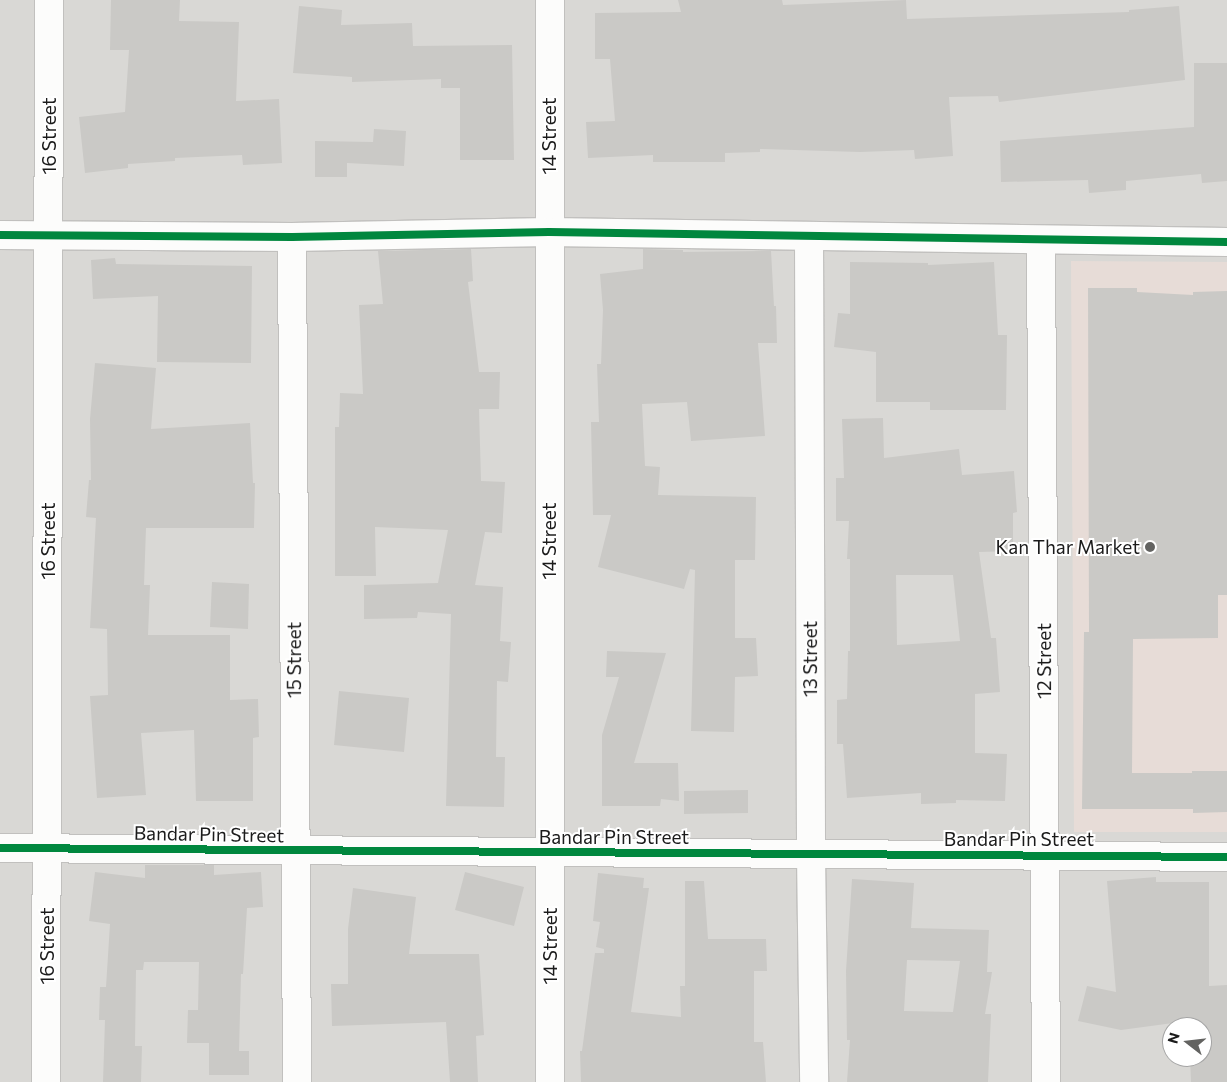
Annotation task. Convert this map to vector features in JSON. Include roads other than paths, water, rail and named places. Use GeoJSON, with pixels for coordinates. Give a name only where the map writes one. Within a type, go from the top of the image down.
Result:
{"type":"FeatureCollection","features":[{"type":"Feature","properties":{"kind":"street","name":"16 Street"},"geometry":{"type":"LineString","coordinates":[[46,1082],[49,0]]}},
{"type":"Feature","properties":{"kind":"street","name":"14 Street"},"geometry":{"type":"LineString","coordinates":[[550,0],[550,1082]]}},
{"type":"Feature","properties":{"kind":"street"},"geometry":{"type":"LineString","coordinates":[[0,235],[292,237],[549,232],[1041,241],[1227,242]]}},
{"type":"Feature","properties":{"kind":"street","name":"15 Street"},"geometry":{"type":"LineString","coordinates":[[292,237],[297,1082]]}},
{"type":"Feature","properties":{"kind":"street","name":"13 Street"},"geometry":{"type":"LineString","coordinates":[[809,237],[810,854],[814,1082]]}},
{"type":"Feature","properties":{"kind":"street","name":"12 Street"},"geometry":{"type":"LineString","coordinates":[[1041,241],[1046,1082]]}},
{"type":"Feature","properties":{"kind":"street","name":"Bandar Pin Street"},"geometry":{"type":"LineString","coordinates":[[0,848],[296,852],[1227,857]]}},
{"type":"Feature","properties":{"kind":"place","name":"Kan Thar Market"},"geometry":{"type":"Point","coordinates":[1150,547]}}]}
